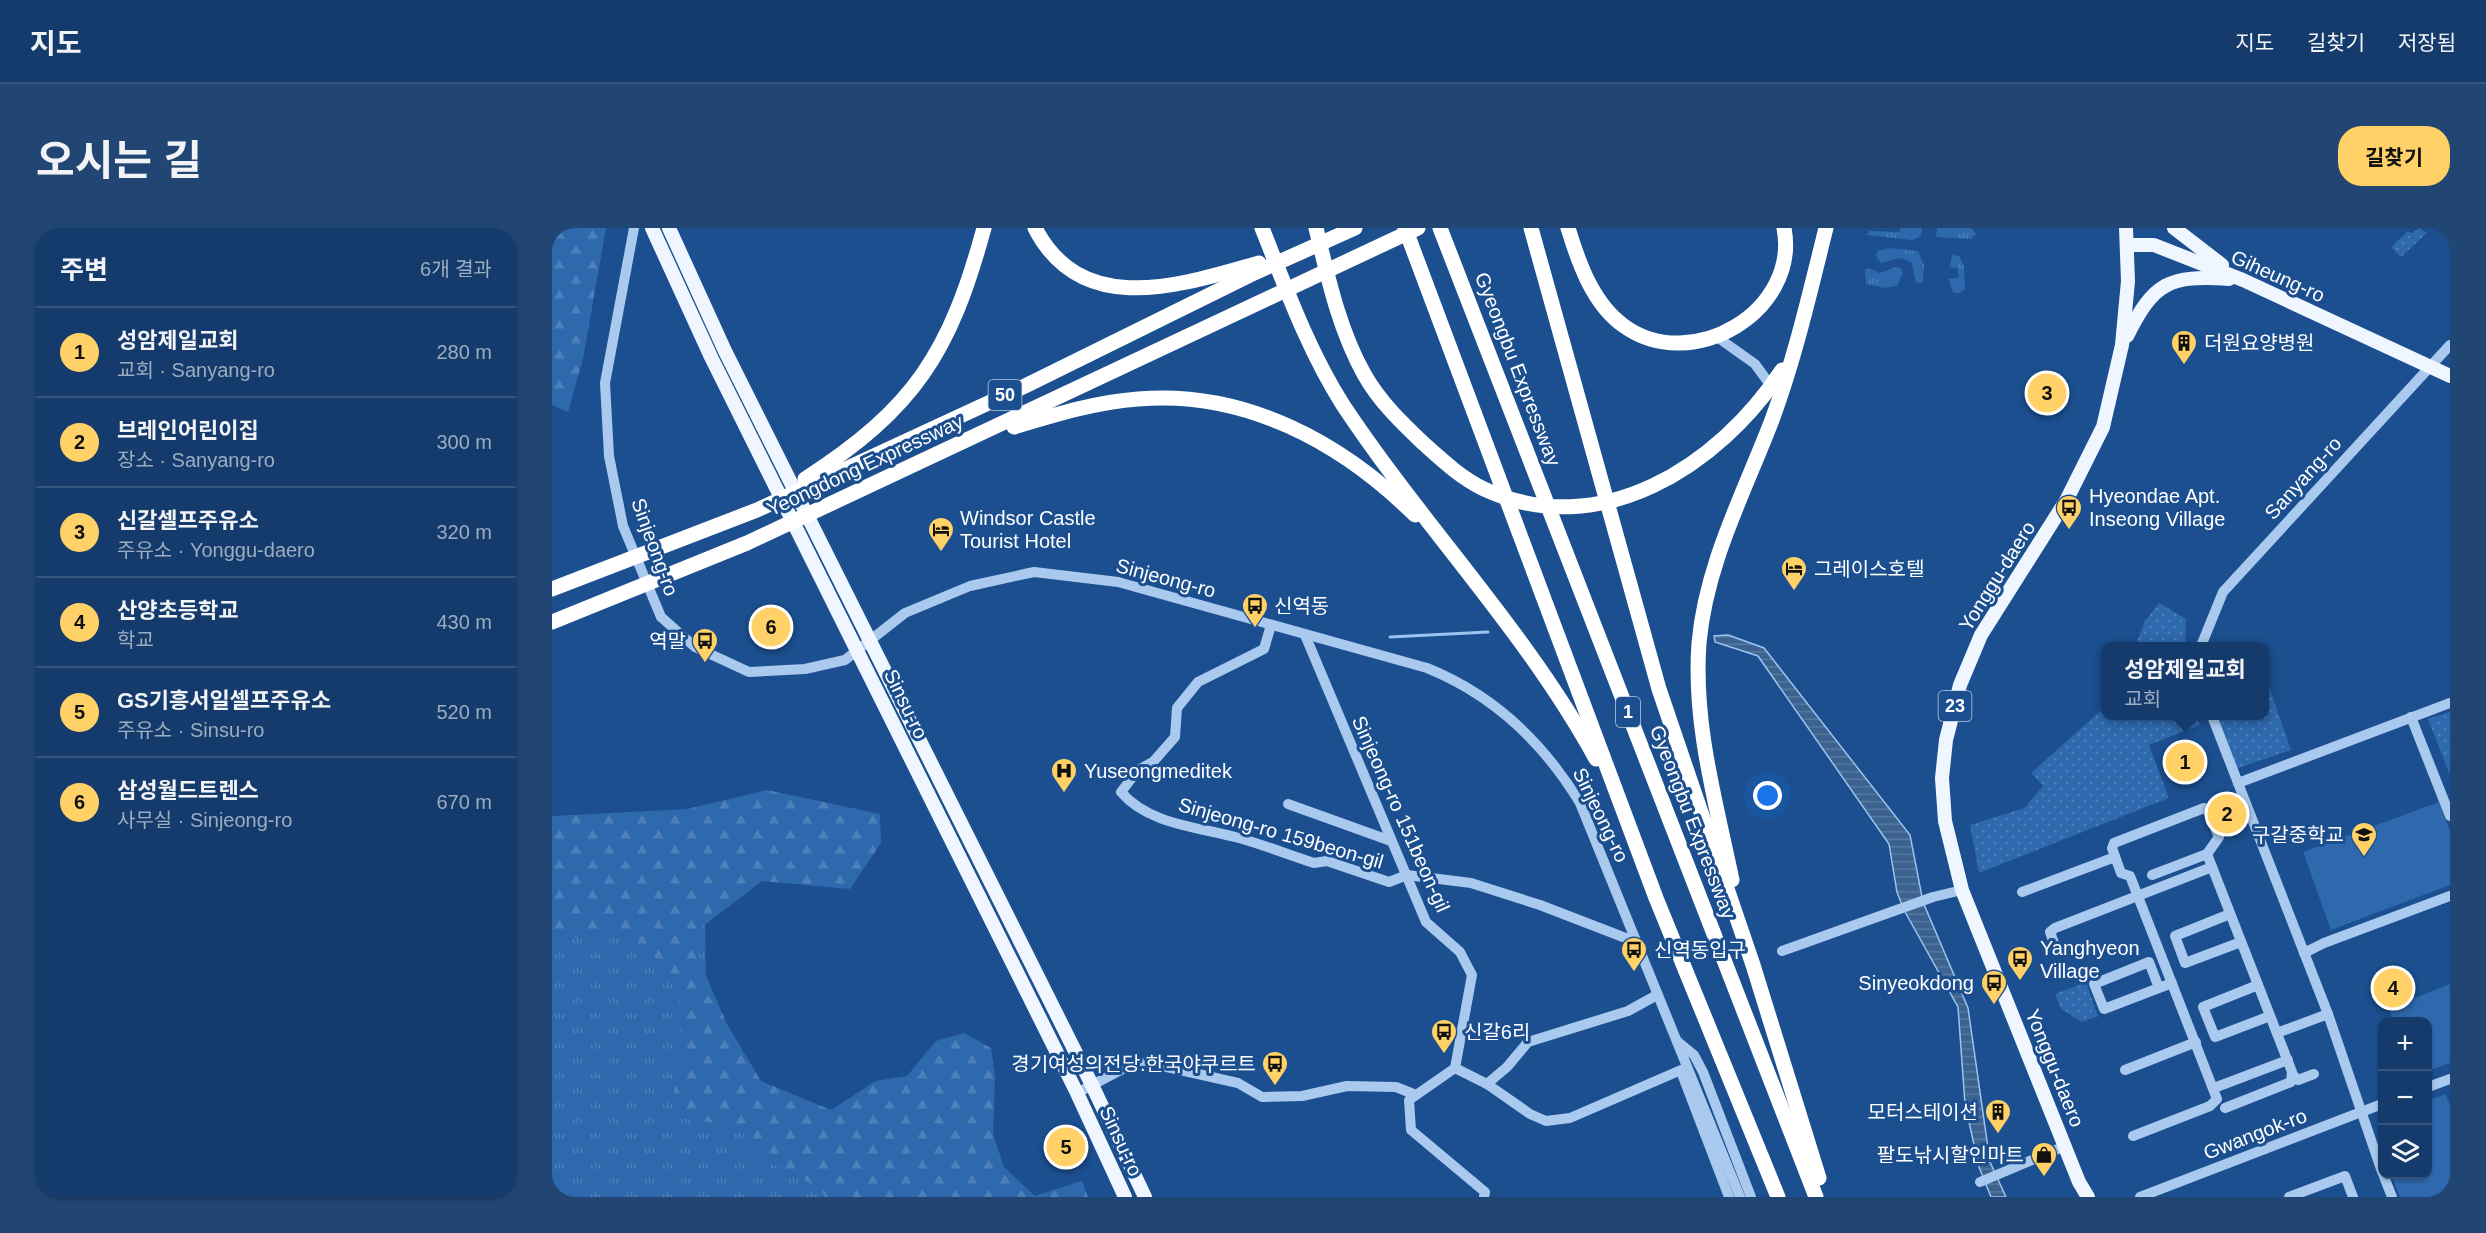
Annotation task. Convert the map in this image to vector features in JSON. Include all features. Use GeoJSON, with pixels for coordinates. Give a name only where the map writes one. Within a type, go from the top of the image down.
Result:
{"type":"FeatureCollection","features":[{"type":"Feature","properties":{"kind":"highway"},"geometry":{"type":"LineString","coordinates":[[757,510],[852,447],[906,399],[934,359],[950,328],[971,277],[984,228]]}},
{"type":"Feature","properties":{"kind":"highway"},"geometry":{"type":"LineString","coordinates":[[1035,228],[1042,241],[1060,262],[1089,280],[1126,289],[1151,288],[1213,276],[1313,248]]}},
{"type":"Feature","properties":{"kind":"highway"},"geometry":{"type":"LineString","coordinates":[[1262,228],[1304,332],[1334,389],[1363,433],[1467,571],[1568,711],[1597,762],[1632,835]]}},
{"type":"Feature","properties":{"kind":"highway"},"geometry":{"type":"LineString","coordinates":[[1316,228],[1340,321],[1365,375],[1403,424],[1444,462],[1483,489],[1503,497],[1534,504],[1595,504],[1645,490],[1687,467],[1713,449],[1750,413],[1771,386],[1793,350],[1803,321]]}},
{"type":"Feature","properties":{"kind":"highway","name":"Yeongdong Expressway"},"geometry":{"type":"LineString","coordinates":[[552,589],[757,510],[1025,386],[1250,275],[1355,228]]}},
{"type":"Feature","properties":{"kind":"highway","name":"1"},"geometry":{"type":"LineString","coordinates":[[1405,228],[1632,835],[1778,1197]]}},
{"type":"Feature","properties":{"kind":"highway","name":"Yeongdong Expressway"},"geometry":{"type":"LineString","coordinates":[[552,622],[747,543],[1418,228]]}},
{"type":"Feature","properties":{"kind":"highway","name":"Gyeongbu Expressway"},"geometry":{"type":"LineString","coordinates":[[1440,228],[1816,1197]]}},
{"type":"Feature","properties":{"kind":"highway"},"geometry":{"type":"LineString","coordinates":[[1531,228],[1659,689],[1753,965],[1824,1197]]}},
{"type":"Feature","properties":{"kind":"highway"},"geometry":{"type":"LineString","coordinates":[[1568,228],[1588,282],[1608,310],[1625,327],[1650,339],[1675,344],[1717,337],[1742,324],[1773,290],[1784,259],[1784,228]]}},
{"type":"Feature","properties":{"kind":"highway"},"geometry":{"type":"LineString","coordinates":[[1753,965],[1737,906],[1702,738],[1698,699],[1699,643],[1703,608],[1714,564],[1772,418],[1803,321],[1826,228]]}},
{"type":"Feature","properties":{"kind":"highway"},"geometry":{"type":"LineString","coordinates":[[962,443],[1093,405],[1137,399],[1198,399],[1231,406],[1270,417],[1302,431],[1358,465],[1388,488],[1467,571]]}},
{"type":"Feature","properties":{"kind":"main road","name":"Sinsu-ro"},"geometry":{"type":"LineString","coordinates":[[652,228],[711,357],[1077,1093],[1125,1197]]}},
{"type":"Feature","properties":{"kind":"main road","name":"Sinsu-ro"},"geometry":{"type":"LineString","coordinates":[[669,228],[725,351],[1092,1085],[1145,1197]]}},
{"type":"Feature","properties":{"kind":"main road","name":"Yonggu-daero"},"geometry":{"type":"LineString","coordinates":[[2088,1197],[2079,1182],[1962,890],[1945,821],[1942,778],[1946,740],[1960,684],[1981,635],[2067,499],[2103,427],[2122,345],[2128,281],[2126,228]]}},
{"type":"Feature","properties":{"kind":"main road"},"geometry":{"type":"LineString","coordinates":[[2174,228],[2243,280]]}},
{"type":"Feature","properties":{"kind":"main road","name":"Giheung-ro"},"geometry":{"type":"LineString","coordinates":[[2127,245],[2154,245],[2243,280],[2447,375]]}},
{"type":"Feature","properties":{"kind":"main road"},"geometry":{"type":"LineString","coordinates":[[2122,345],[2141,308],[2156,291],[2172,281],[2196,277],[2243,280]]}},
{"type":"Feature","properties":{"kind":"main road","name":"Yonggu-daero"},"geometry":{"type":"LineString","coordinates":[[2078,1197],[2079,1182]]}},
{"type":"Feature","properties":{"kind":"street","name":"Sinjeong-ro"},"geometry":{"type":"LineString","coordinates":[[634,228],[605,383],[609,456],[623,526],[661,617],[695,647],[749,672],[805,669],[845,660],[905,613],[970,586],[1034,572],[1118,582],[1427,668],[1452,678],[1478,692],[1538,743],[1561,771],[1580,803],[1675,1039],[1731,1170],[1740,1197]]}},
{"type":"Feature","properties":{"kind":"street"},"geometry":{"type":"LineString","coordinates":[[1717,337],[1755,364],[1771,386]]}},
{"type":"Feature","properties":{"kind":"street","name":"Sanyang-ro"},"geometry":{"type":"LineString","coordinates":[[2203,642],[2223,592],[2450,345]]}},
{"type":"Feature","properties":{"kind":"street","name":"Sinjeong-ro 159beon-gil"},"geometry":{"type":"LineString","coordinates":[[1271,625],[1264,649],[1198,682],[1177,708],[1175,737],[1154,762],[1138,770],[1120,792],[1129,801],[1182,827],[1237,838],[1314,863],[1327,861],[1389,882],[1407,874],[1471,883],[1540,904],[1636,942]]}},
{"type":"Feature","properties":{"kind":"street","name":"Sinjeong-ro 151beon-gil"},"geometry":{"type":"LineString","coordinates":[[1305,635],[1426,922],[1460,951],[1472,975],[1455,1068]]}},
{"type":"Feature","properties":{"kind":"street"},"geometry":{"type":"LineString","coordinates":[[2238,783],[2450,703]]}},
{"type":"Feature","properties":{"kind":"street"},"geometry":{"type":"LineString","coordinates":[[2411,717],[2450,816]]}},
{"type":"Feature","properties":{"kind":"street"},"geometry":{"type":"LineString","coordinates":[[2214,720],[2328,1014],[2378,1159]]}},
{"type":"Feature","properties":{"kind":"street"},"geometry":{"type":"LineString","coordinates":[[1288,804],[1390,840]]}},
{"type":"Feature","properties":{"kind":"street"},"geometry":{"type":"LineString","coordinates":[[2133,1136],[2210,1106],[2217,1099],[2130,876],[2121,873],[2112,848],[2114,843],[2204,808],[2208,811],[2219,837],[2207,854],[2152,875]]}},
{"type":"Feature","properties":{"kind":"street"},"geometry":{"type":"LineString","coordinates":[[2207,854],[2292,1074],[2291,1082],[2225,1108]]}},
{"type":"Feature","properties":{"kind":"street"},"geometry":{"type":"LineString","coordinates":[[2022,892],[2115,857]]}},
{"type":"Feature","properties":{"kind":"street"},"geometry":{"type":"LineString","coordinates":[[2062,951],[2056,949],[2050,932],[2055,928],[2212,867]]}},
{"type":"Feature","properties":{"kind":"street"},"geometry":{"type":"LineString","coordinates":[[1782,951],[1933,897],[1962,890]]}},
{"type":"Feature","properties":{"kind":"street"},"geometry":{"type":"LineString","coordinates":[[2304,953],[2324,943],[2450,896]]}},
{"type":"Feature","properties":{"kind":"street"},"geometry":{"type":"LineString","coordinates":[[2230,914],[2175,936],[2185,963],[2241,942]]}},
{"type":"Feature","properties":{"kind":"street"},"geometry":{"type":"LineString","coordinates":[[2159,988],[2149,962],[2094,984],[2104,1010],[2172,983]]}},
{"type":"Feature","properties":{"kind":"street"},"geometry":{"type":"LineString","coordinates":[[2258,986],[2203,1007],[2215,1037],[2270,1016]]}},
{"type":"Feature","properties":{"kind":"street"},"geometry":{"type":"LineString","coordinates":[[1487,1084],[1507,1067],[1527,1042],[1628,1011],[1657,995]]}},
{"type":"Feature","properties":{"kind":"street"},"geometry":{"type":"LineString","coordinates":[[2277,1033],[2328,1014]]}},
{"type":"Feature","properties":{"kind":"street"},"geometry":{"type":"LineString","coordinates":[[1675,1039],[1681,1070],[1729,1197]]}},
{"type":"Feature","properties":{"kind":"street"},"geometry":{"type":"LineString","coordinates":[[1675,1039],[1694,1055],[1703,1072],[1750,1197]]}},
{"type":"Feature","properties":{"kind":"street"},"geometry":{"type":"LineString","coordinates":[[2125,1070],[2196,1042]]}},
{"type":"Feature","properties":{"kind":"street"},"geometry":{"type":"LineString","coordinates":[[2214,1088],[2288,1060]]}},
{"type":"Feature","properties":{"kind":"street"},"geometry":{"type":"LineString","coordinates":[[1077,1093],[1132,1064],[1149,1063],[1238,1083],[1262,1097],[1302,1096],[1347,1086],[1396,1087],[1416,1095]]}},
{"type":"Feature","properties":{"kind":"street"},"geometry":{"type":"LineString","coordinates":[[1484,1197],[1485,1192],[1411,1130],[1409,1100],[1455,1068],[1487,1084],[1530,1114],[1546,1121],[1570,1118],[1681,1070]]}},
{"type":"Feature","properties":{"kind":"street"},"geometry":{"type":"LineString","coordinates":[[2292,1074],[2298,1080],[2314,1074]]}},
{"type":"Feature","properties":{"kind":"street"},"geometry":{"type":"LineString","coordinates":[[2432,1085],[2450,1079]]}},
{"type":"Feature","properties":{"kind":"street","name":"Gwangok-ro"},"geometry":{"type":"LineString","coordinates":[[2140,1197],[2378,1106]]}},
{"type":"Feature","properties":{"kind":"street"},"geometry":{"type":"LineString","coordinates":[[1980,1182],[2065,1146]]}},
{"type":"Feature","properties":{"kind":"street"},"geometry":{"type":"LineString","coordinates":[[2289,1197],[2345,1176],[2353,1197]]}},
{"type":"Feature","properties":{"kind":"street"},"geometry":{"type":"LineString","coordinates":[[2385,1179],[2392,1197]]}},
{"type":"Feature","properties":{"kind":"green space"},"geometry":{"type":"Polygon","coordinates":[[[552,228],[606,228],[583,359],[568,412],[552,405],[552,228]]]}},
{"type":"Feature","properties":{"kind":"green space"},"geometry":{"type":"Polygon","coordinates":[[[1901,228],[1922,228],[1921,236],[1912,240],[1867,235],[1869,231],[1899,232],[1901,228]]]}},
{"type":"Feature","properties":{"kind":"green space"},"geometry":{"type":"Polygon","coordinates":[[[1937,228],[1971,228],[1976,234],[1971,239],[1936,237],[1937,228]]]}},
{"type":"Feature","properties":{"kind":"green space"},"geometry":{"type":"Polygon","coordinates":[[[2419,228],[2427,233],[2401,257],[2392,248],[2393,245],[2407,232],[2413,233],[2419,228]]]}},
{"type":"Feature","properties":{"kind":"green space"},"geometry":{"type":"Polygon","coordinates":[[[1889,248],[1918,251],[1924,265],[1923,282],[1916,283],[1912,263],[1907,260],[1896,258],[1881,263],[1876,256],[1878,251],[1889,248]]]}},
{"type":"Feature","properties":{"kind":"green space"},"geometry":{"type":"Polygon","coordinates":[[[1952,255],[1959,256],[1964,266],[1965,289],[1960,293],[1953,293],[1949,279],[1959,277],[1957,268],[1950,267],[1952,255]]]}},
{"type":"Feature","properties":{"kind":"green space"},"geometry":{"type":"Polygon","coordinates":[[[1896,267],[1901,268],[1903,273],[1897,286],[1885,288],[1866,284],[1865,270],[1868,268],[1880,273],[1896,267]]]}},
{"type":"Feature","properties":{"kind":"green space"},"geometry":{"type":"Polygon","coordinates":[[[2159,603],[2186,619],[2185,642],[2137,642],[2145,621],[2159,603]]]}},
{"type":"Feature","properties":{"kind":"green space"},"geometry":{"type":"Polygon","coordinates":[[[2269,687],[2291,750],[2235,769],[2217,720],[2269,720],[2269,687]]]}},
{"type":"Feature","properties":{"kind":"green space"},"geometry":{"type":"Polygon","coordinates":[[[2101,711],[2101,720],[2198,720],[2200,725],[2149,745],[2169,798],[1979,873],[1970,825],[2024,808],[2043,786],[2031,773],[2101,711]]]}},
{"type":"Feature","properties":{"kind":"green space"},"geometry":{"type":"Polygon","coordinates":[[[2450,712],[2450,775],[2428,719],[2450,712]]]}},
{"type":"Feature","properties":{"kind":"green space"},"geometry":{"type":"Polygon","coordinates":[[[767,790],[880,814],[881,843],[850,889],[762,881],[689,937],[727,1024],[761,1081],[831,1110],[876,1081],[907,1076],[936,1041],[964,1033],[991,1048],[995,1076],[993,1134],[1004,1167],[1035,1196],[1082,1181],[1088,1197],[825,1197],[822,1191],[788,1170],[754,1159],[750,1129],[678,1117],[674,1091],[681,1054],[683,1019],[674,984],[651,952],[625,935],[574,937],[552,933],[552,816],[687,809],[767,790]]]}},
{"type":"Feature","properties":{"kind":"green space"},"geometry":{"type":"Polygon","coordinates":[[[2439,802],[2450,831],[2450,885],[2331,930],[2303,852],[2439,802]]]}},
{"type":"Feature","properties":{"kind":"green space"},"geometry":{"type":"Polygon","coordinates":[[[552,825],[705,894],[706,1014],[726,1061],[866,1197],[552,1197],[552,825]]]}},
{"type":"Feature","properties":{"kind":"green space"},"geometry":{"type":"Polygon","coordinates":[[[2086,982],[2098,1016],[2082,1022],[2061,1009],[2055,994],[2086,982]]]}},
{"type":"Feature","properties":{"kind":"green space"},"geometry":{"type":"Polygon","coordinates":[[[2450,984],[2450,1063],[2432,1070],[2432,1017],[2392,1017],[2390,1013],[2394,1006],[2450,984]]]}},
{"type":"Feature","properties":{"kind":"green space"},"geometry":{"type":"Polygon","coordinates":[[[2445,1094],[2450,1105],[2450,1197],[2400,1197],[2393,1179],[2432,1179],[2432,1099],[2445,1094]]]}},
{"type":"Feature","properties":{"kind":"shaded area"},"geometry":{"type":"Polygon","coordinates":[[[1728,635],[1764,648],[1910,835],[1923,902],[1968,1008],[1990,1162],[2006,1197],[1991,1197],[1979,1167],[1965,1104],[1958,1007],[1904,910],[1897,892],[1889,844],[1758,656],[1715,642],[1714,636],[1728,635]]]}},
{"type":"Feature","properties":{"kind":"waterway"},"geometry":{"type":"LineString","coordinates":[[1390,637],[1488,632]]}},
{"type":"Feature","properties":{"kind":"place","name":"더원요양병원"},"geometry":{"type":"Point","coordinates":[2184,366]}},
{"type":"Feature","properties":{"kind":"place","name":"신갈셀프주유소"},"geometry":{"type":"Point","coordinates":[2047,393]}},
{"type":"Feature","properties":{"kind":"place","name":"Hyeondae Apt. Inseong Village"},"geometry":{"type":"Point","coordinates":[2069,531]}},
{"type":"Feature","properties":{"kind":"place","name":"Windsor Castle Tourist Hotel"},"geometry":{"type":"Point","coordinates":[941,553]}},
{"type":"Feature","properties":{"kind":"place","name":"그레이스호텔"},"geometry":{"type":"Point","coordinates":[1794,592]}},
{"type":"Feature","properties":{"kind":"place","name":"삼성월드트렌스"},"geometry":{"type":"Point","coordinates":[771,627]}},
{"type":"Feature","properties":{"kind":"place","name":"신역동"},"geometry":{"type":"Point","coordinates":[1255,629]}},
{"type":"Feature","properties":{"kind":"place","name":"역말"},"geometry":{"type":"Point","coordinates":[705,664]}},
{"type":"Feature","properties":{"kind":"place","name":"성암제일교회"},"geometry":{"type":"Point","coordinates":[2185,762]}},
{"type":"Feature","properties":{"kind":"place","name":"Yuseongmeditek"},"geometry":{"type":"Point","coordinates":[1064,794]}},
{"type":"Feature","properties":{"kind":"place","name":"브레인어린이집"},"geometry":{"type":"Point","coordinates":[2227,814]}},
{"type":"Feature","properties":{"kind":"place","name":"구갈중학교"},"geometry":{"type":"Point","coordinates":[2364,858]}},
{"type":"Feature","properties":{"kind":"place","name":"신역동입구"},"geometry":{"type":"Point","coordinates":[1634,973]}},
{"type":"Feature","properties":{"kind":"place","name":"Yanghyeon Village"},"geometry":{"type":"Point","coordinates":[2020,982]}},
{"type":"Feature","properties":{"kind":"place","name":"산양초등학교"},"geometry":{"type":"Point","coordinates":[2393,988]}},
{"type":"Feature","properties":{"kind":"place","name":"Sinyeokdong"},"geometry":{"type":"Point","coordinates":[1994,1006]}},
{"type":"Feature","properties":{"kind":"place","name":"신갈6리"},"geometry":{"type":"Point","coordinates":[1444,1055]}},
{"type":"Feature","properties":{"kind":"place","name":"경기여성의전당.한국야쿠르트"},"geometry":{"type":"Point","coordinates":[1275,1087]}},
{"type":"Feature","properties":{"kind":"place","name":"모터스테이션"},"geometry":{"type":"Point","coordinates":[1998,1135]}},
{"type":"Feature","properties":{"kind":"place","name":"GS기흥서일셀프주유소"},"geometry":{"type":"Point","coordinates":[1066,1147]}},
{"type":"Feature","properties":{"kind":"place","name":"팔도낚시할인마트"},"geometry":{"type":"Point","coordinates":[2044,1178]}}]}
